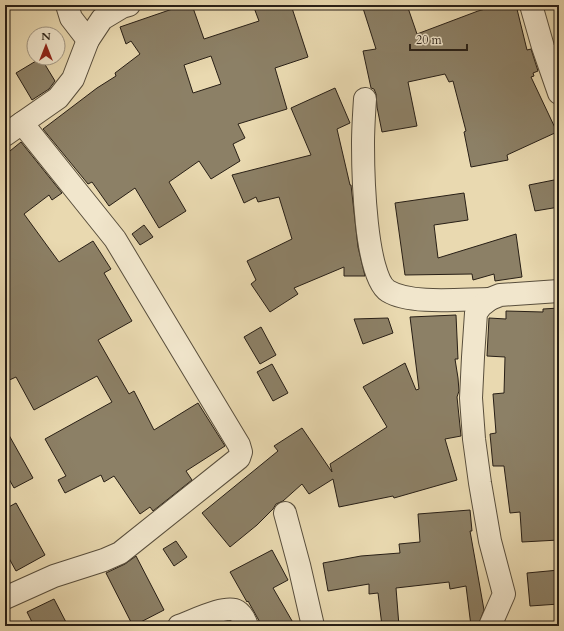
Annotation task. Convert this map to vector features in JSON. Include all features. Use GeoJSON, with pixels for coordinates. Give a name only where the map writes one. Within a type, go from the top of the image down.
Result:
{"type":"FeatureCollection","features":[{"type":"Feature","properties":{"kind":"street"},"geometry":{"type":"LineString","coordinates":[[67,5],[71,18],[88,40]]}},
{"type":"Feature","properties":{"kind":"street"},"geometry":{"type":"LineString","coordinates":[[5,598],[54,576],[104,560],[120,553],[239,458],[241,452],[239,445],[114,239],[14,129],[58,98],[73,78],[88,40],[102,19],[122,7],[129,5]]}},
{"type":"Feature","properties":{"kind":"street"},"geometry":{"type":"LineString","coordinates":[[531,5],[542,47],[559,93]]}},
{"type":"Feature","properties":{"kind":"street"},"geometry":{"type":"LineString","coordinates":[[365,99],[363,144],[366,211],[375,270],[382,285],[388,291],[404,297],[432,300],[490,299]]}},
{"type":"Feature","properties":{"kind":"street"},"geometry":{"type":"LineString","coordinates":[[490,626],[504,594],[490,541],[474,439],[471,398],[476,313],[481,306],[490,299],[500,295],[559,291]]}},
{"type":"Feature","properties":{"kind":"street"},"geometry":{"type":"LineString","coordinates":[[285,513],[313,626]]}},
{"type":"Feature","properties":{"kind":"street"},"geometry":{"type":"LineString","coordinates":[[179,626],[223,609],[235,610],[243,616],[248,626]]}},
{"type":"Feature","properties":{"kind":"building"},"geometry":{"type":"Polygon","coordinates":[[[184,5],[192,5],[204,39],[259,21],[253,5],[291,5],[308,57],[275,68],[287,109],[238,124],[245,138],[233,144],[240,161],[211,179],[199,161],[169,182],[186,211],[159,228],[135,188],[109,206],[92,182],[88,184],[43,129],[97,88],[116,76],[115,73],[140,54],[131,41],[126,44],[120,27],[184,5]],[[211,56],[184,65],[193,93],[221,84],[211,56]]]}},
{"type":"Feature","properties":{"kind":"building"},"geometry":{"type":"Polygon","coordinates":[[[362,5],[407,5],[417,34],[478,11],[500,5],[516,5],[527,50],[531,49],[538,71],[533,73],[534,76],[531,77],[557,132],[507,155],[508,160],[471,167],[464,132],[466,131],[453,81],[449,82],[445,74],[408,82],[417,126],[382,132],[376,94],[374,89],[371,88],[363,51],[376,49],[362,5]]]}},
{"type":"Feature","properties":{"kind":"building"},"geometry":{"type":"Polygon","coordinates":[[[28,66],[46,66],[55,81],[49,89],[32,100],[16,73],[28,66]]]}},
{"type":"Feature","properties":{"kind":"building"},"geometry":{"type":"Polygon","coordinates":[[[335,88],[350,123],[337,129],[351,185],[358,247],[365,276],[344,276],[344,267],[294,288],[298,294],[270,312],[251,284],[256,280],[247,261],[292,239],[279,197],[258,202],[256,197],[244,203],[232,175],[311,155],[291,108],[335,88]]]}},
{"type":"Feature","properties":{"kind":"building"},"geometry":{"type":"Polygon","coordinates":[[[21,142],[62,193],[52,200],[49,195],[24,214],[59,262],[93,241],[111,269],[104,273],[132,321],[98,340],[129,394],[134,391],[154,430],[198,403],[225,446],[186,471],[192,480],[153,511],[150,507],[140,514],[114,476],[104,482],[101,475],[65,493],[58,480],[66,476],[45,439],[112,402],[97,376],[34,410],[16,377],[5,382],[5,155],[21,142]]]}},
{"type":"Feature","properties":{"kind":"building"},"geometry":{"type":"Polygon","coordinates":[[[559,179],[559,207],[535,211],[529,185],[559,179]]]}},
{"type":"Feature","properties":{"kind":"building"},"geometry":{"type":"Polygon","coordinates":[[[464,193],[468,220],[434,225],[438,258],[516,234],[522,277],[495,281],[494,274],[473,280],[472,274],[405,275],[395,203],[464,193]]]}},
{"type":"Feature","properties":{"kind":"building"},"geometry":{"type":"Polygon","coordinates":[[[144,225],[153,237],[140,245],[132,234],[144,225]]]}},
{"type":"Feature","properties":{"kind":"building"},"geometry":{"type":"Polygon","coordinates":[[[559,308],[559,540],[522,542],[520,512],[510,513],[504,466],[493,466],[490,434],[496,433],[493,394],[504,393],[505,357],[487,356],[489,318],[506,319],[506,311],[543,312],[543,309],[559,308]]]}},
{"type":"Feature","properties":{"kind":"building"},"geometry":{"type":"Polygon","coordinates":[[[456,315],[458,359],[455,359],[458,378],[459,391],[457,397],[461,436],[445,439],[457,480],[394,498],[393,496],[339,507],[333,479],[309,494],[302,484],[283,501],[276,504],[257,525],[230,547],[202,513],[278,451],[274,446],[302,428],[332,472],[330,464],[387,427],[363,387],[405,363],[416,390],[419,389],[410,317],[456,315]]]}},
{"type":"Feature","properties":{"kind":"building"},"geometry":{"type":"Polygon","coordinates":[[[388,318],[393,333],[363,344],[354,319],[388,318]]]}},
{"type":"Feature","properties":{"kind":"building"},"geometry":{"type":"Polygon","coordinates":[[[261,327],[276,355],[260,364],[244,337],[261,327]]]}},
{"type":"Feature","properties":{"kind":"building"},"geometry":{"type":"Polygon","coordinates":[[[272,364],[288,393],[273,401],[257,372],[272,364]]]}},
{"type":"Feature","properties":{"kind":"building"},"geometry":{"type":"Polygon","coordinates":[[[5,428],[33,478],[14,488],[5,472],[5,428]]]}},
{"type":"Feature","properties":{"kind":"building"},"geometry":{"type":"Polygon","coordinates":[[[16,503],[45,555],[16,571],[5,551],[5,509],[16,503]]]}},
{"type":"Feature","properties":{"kind":"building"},"geometry":{"type":"Polygon","coordinates":[[[470,510],[472,531],[470,531],[484,610],[478,626],[471,626],[466,586],[450,589],[449,582],[396,588],[399,626],[382,626],[378,593],[369,594],[369,584],[328,591],[323,563],[361,556],[400,553],[399,544],[420,542],[418,514],[470,510]]]}},
{"type":"Feature","properties":{"kind":"building"},"geometry":{"type":"Polygon","coordinates":[[[176,541],[187,557],[174,566],[163,549],[176,541]]]}},
{"type":"Feature","properties":{"kind":"building"},"geometry":{"type":"Polygon","coordinates":[[[272,550],[288,580],[273,588],[295,626],[262,626],[230,572],[272,550]]]}},
{"type":"Feature","properties":{"kind":"building"},"geometry":{"type":"Polygon","coordinates":[[[136,556],[164,610],[133,626],[106,573],[125,564],[136,556]]]}},
{"type":"Feature","properties":{"kind":"building"},"geometry":{"type":"Polygon","coordinates":[[[559,570],[559,604],[530,606],[527,573],[559,570]]]}},
{"type":"Feature","properties":{"kind":"building"},"geometry":{"type":"Polygon","coordinates":[[[54,599],[68,626],[34,626],[27,612],[54,599]]]}}]}
